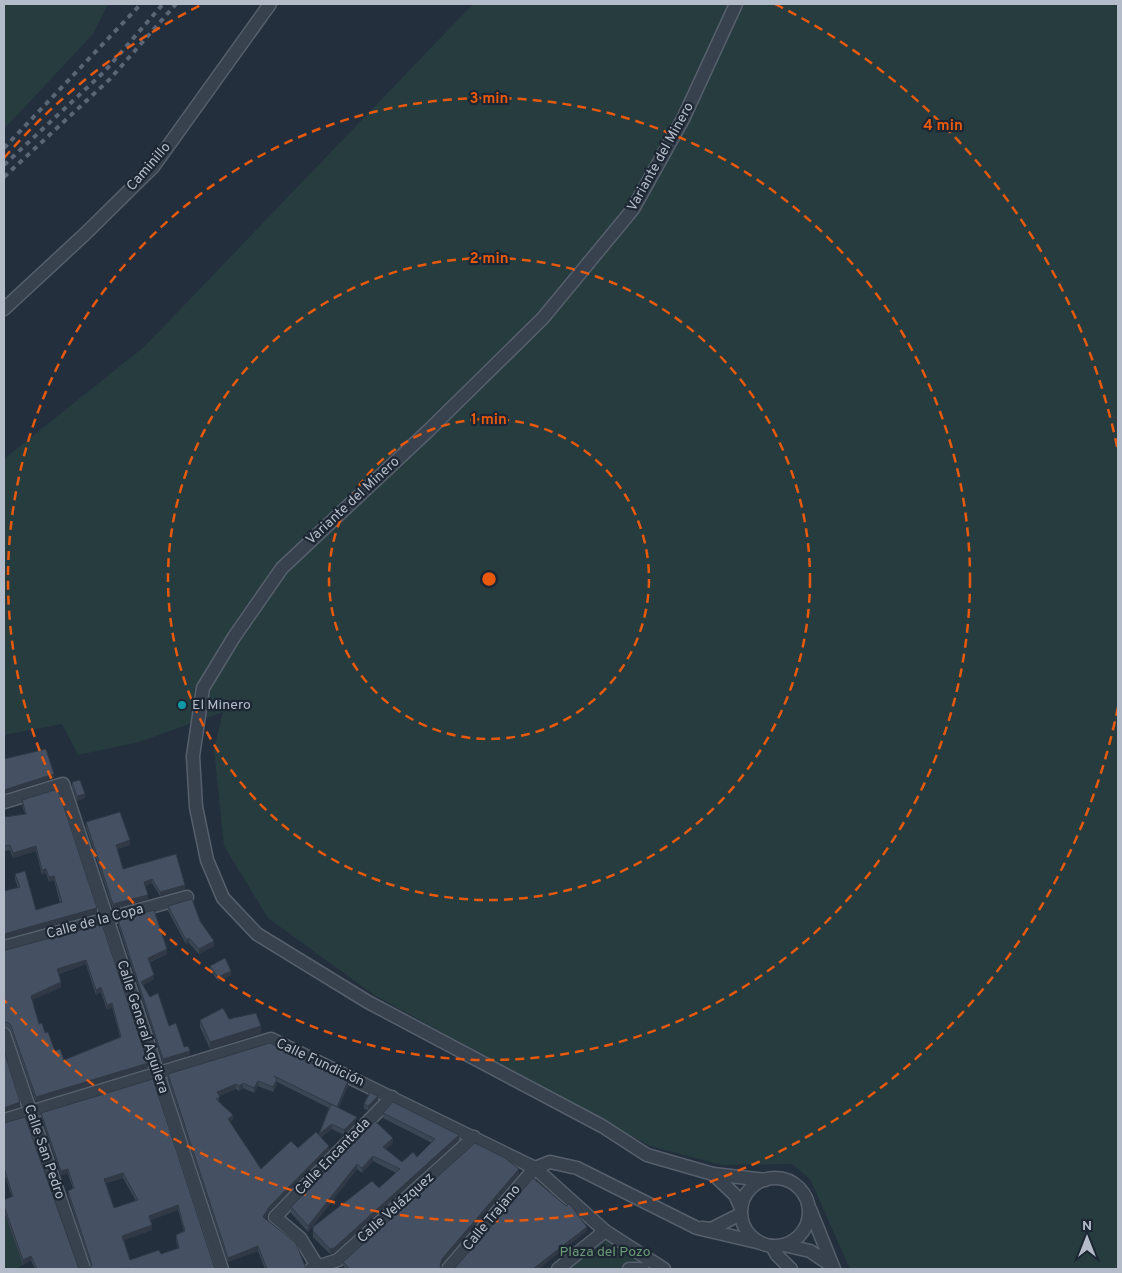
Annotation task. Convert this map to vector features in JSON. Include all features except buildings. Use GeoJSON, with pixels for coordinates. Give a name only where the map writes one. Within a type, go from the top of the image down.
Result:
{"type":"FeatureCollection","features":[{"type":"Feature","properties":{"kind":"street","name":"Caminillo"},"geometry":{"type":"LineString","coordinates":[[4,308],[85,234],[152,167],[270,4]]}},
{"type":"Feature","properties":{"kind":"street","name":"Variante del Minero"},"geometry":{"type":"LineString","coordinates":[[736,4],[683,120],[633,209],[544,318],[429,430],[282,568],[234,637],[203,688],[193,756],[196,807],[208,860],[223,898],[257,934],[368,1002],[602,1126],[647,1155],[713,1174],[765,1180]]}},
{"type":"Feature","properties":{"kind":"street","name":"Calle General Aguilera"},"geometry":{"type":"LineString","coordinates":[[4,802],[62,784],[222,1269]]}},
{"type":"Feature","properties":{"kind":"street","name":"Calle de la Copa"},"geometry":{"type":"LineString","coordinates":[[4,947],[187,897]]}},
{"type":"Feature","properties":{"kind":"street","name":"Calle San Pedro"},"geometry":{"type":"LineString","coordinates":[[4,1034],[84,1269]]}},
{"type":"Feature","properties":{"kind":"street","name":"Calle Fundición"},"geometry":{"type":"LineString","coordinates":[[4,1120],[271,1039],[535,1168],[605,1231],[664,1269]]}},
{"type":"Feature","properties":{"kind":"street","name":"Calle Encantada"},"geometry":{"type":"LineString","coordinates":[[316,1268],[300,1238],[275,1217],[392,1097]]}},
{"type":"Feature","properties":{"kind":"street","name":"Calle Velázquez"},"geometry":{"type":"LineString","coordinates":[[316,1268],[338,1260],[474,1137]]}},
{"type":"Feature","properties":{"kind":"street"},"geometry":{"type":"LineString","coordinates":[[535,1168],[550,1162],[577,1168],[697,1228],[773,1245],[810,1251],[833,1267]]}},
{"type":"Feature","properties":{"kind":"street","name":"Calle Trajano"},"geometry":{"type":"LineString","coordinates":[[448,1269],[535,1168]]}},
{"type":"Feature","properties":{"kind":"street"},"geometry":{"type":"LineString","coordinates":[[713,1174],[735,1195],[747,1232],[773,1245],[796,1240],[804,1231],[809,1220],[810,1208]]}},
{"type":"Feature","properties":{"kind":"street"},"geometry":{"type":"LineString","coordinates":[[697,1228],[711,1228],[741,1211],[745,1196],[754,1186],[765,1180],[777,1178],[789,1181],[799,1187],[806,1196],[833,1267]]}},
{"type":"Feature","properties":{"kind":"street"},"geometry":{"type":"LineString","coordinates":[[558,1269],[605,1231]]}},
{"type":"Feature","properties":{"kind":"street"},"geometry":{"type":"LineString","coordinates":[[773,1245],[777,1254],[791,1269]]}},
{"type":"Feature","properties":{"kind":"street"},"geometry":{"type":"LineString","coordinates":[[629,1269],[645,1269],[643,1256]]}},
{"type":"Feature","properties":{"kind":"green space"},"geometry":{"type":"Polygon","coordinates":[[[4,4],[108,4],[93,34],[4,129],[4,4]]]}},
{"type":"Feature","properties":{"kind":"green space"},"geometry":{"type":"Polygon","coordinates":[[[473,4],[1118,4],[1118,1269],[850,1269],[810,1179],[792,1164],[722,1165],[650,1146],[374,995],[268,918],[224,846],[214,749],[223,712],[139,742],[78,755],[62,724],[4,735],[4,459],[145,346],[473,4]]]}},
{"type":"Feature","properties":{"kind":"green space"},"geometry":{"type":"Polygon","coordinates":[[[4,1211],[23,1265],[16,1269],[4,1269],[4,1211]]]}},
{"type":"Feature","properties":{"kind":"green space","name":"Plaza del Pozo"},"geometry":{"type":"Polygon","coordinates":[[[605,1231],[650,1269],[558,1269],[605,1231]]]}},
{"type":"Feature","properties":{"kind":"railway"},"geometry":{"type":"LineString","coordinates":[[4,148],[141,4]]}},
{"type":"Feature","properties":{"kind":"railway"},"geometry":{"type":"LineString","coordinates":[[4,165],[104,72],[163,4]]}},
{"type":"Feature","properties":{"kind":"railway"},"geometry":{"type":"LineString","coordinates":[[4,177],[110,79],[176,4]]}},
{"type":"Feature","properties":{"kind":"place","name":"El Minero"},"geometry":{"type":"Point","coordinates":[182,705]}}]}
